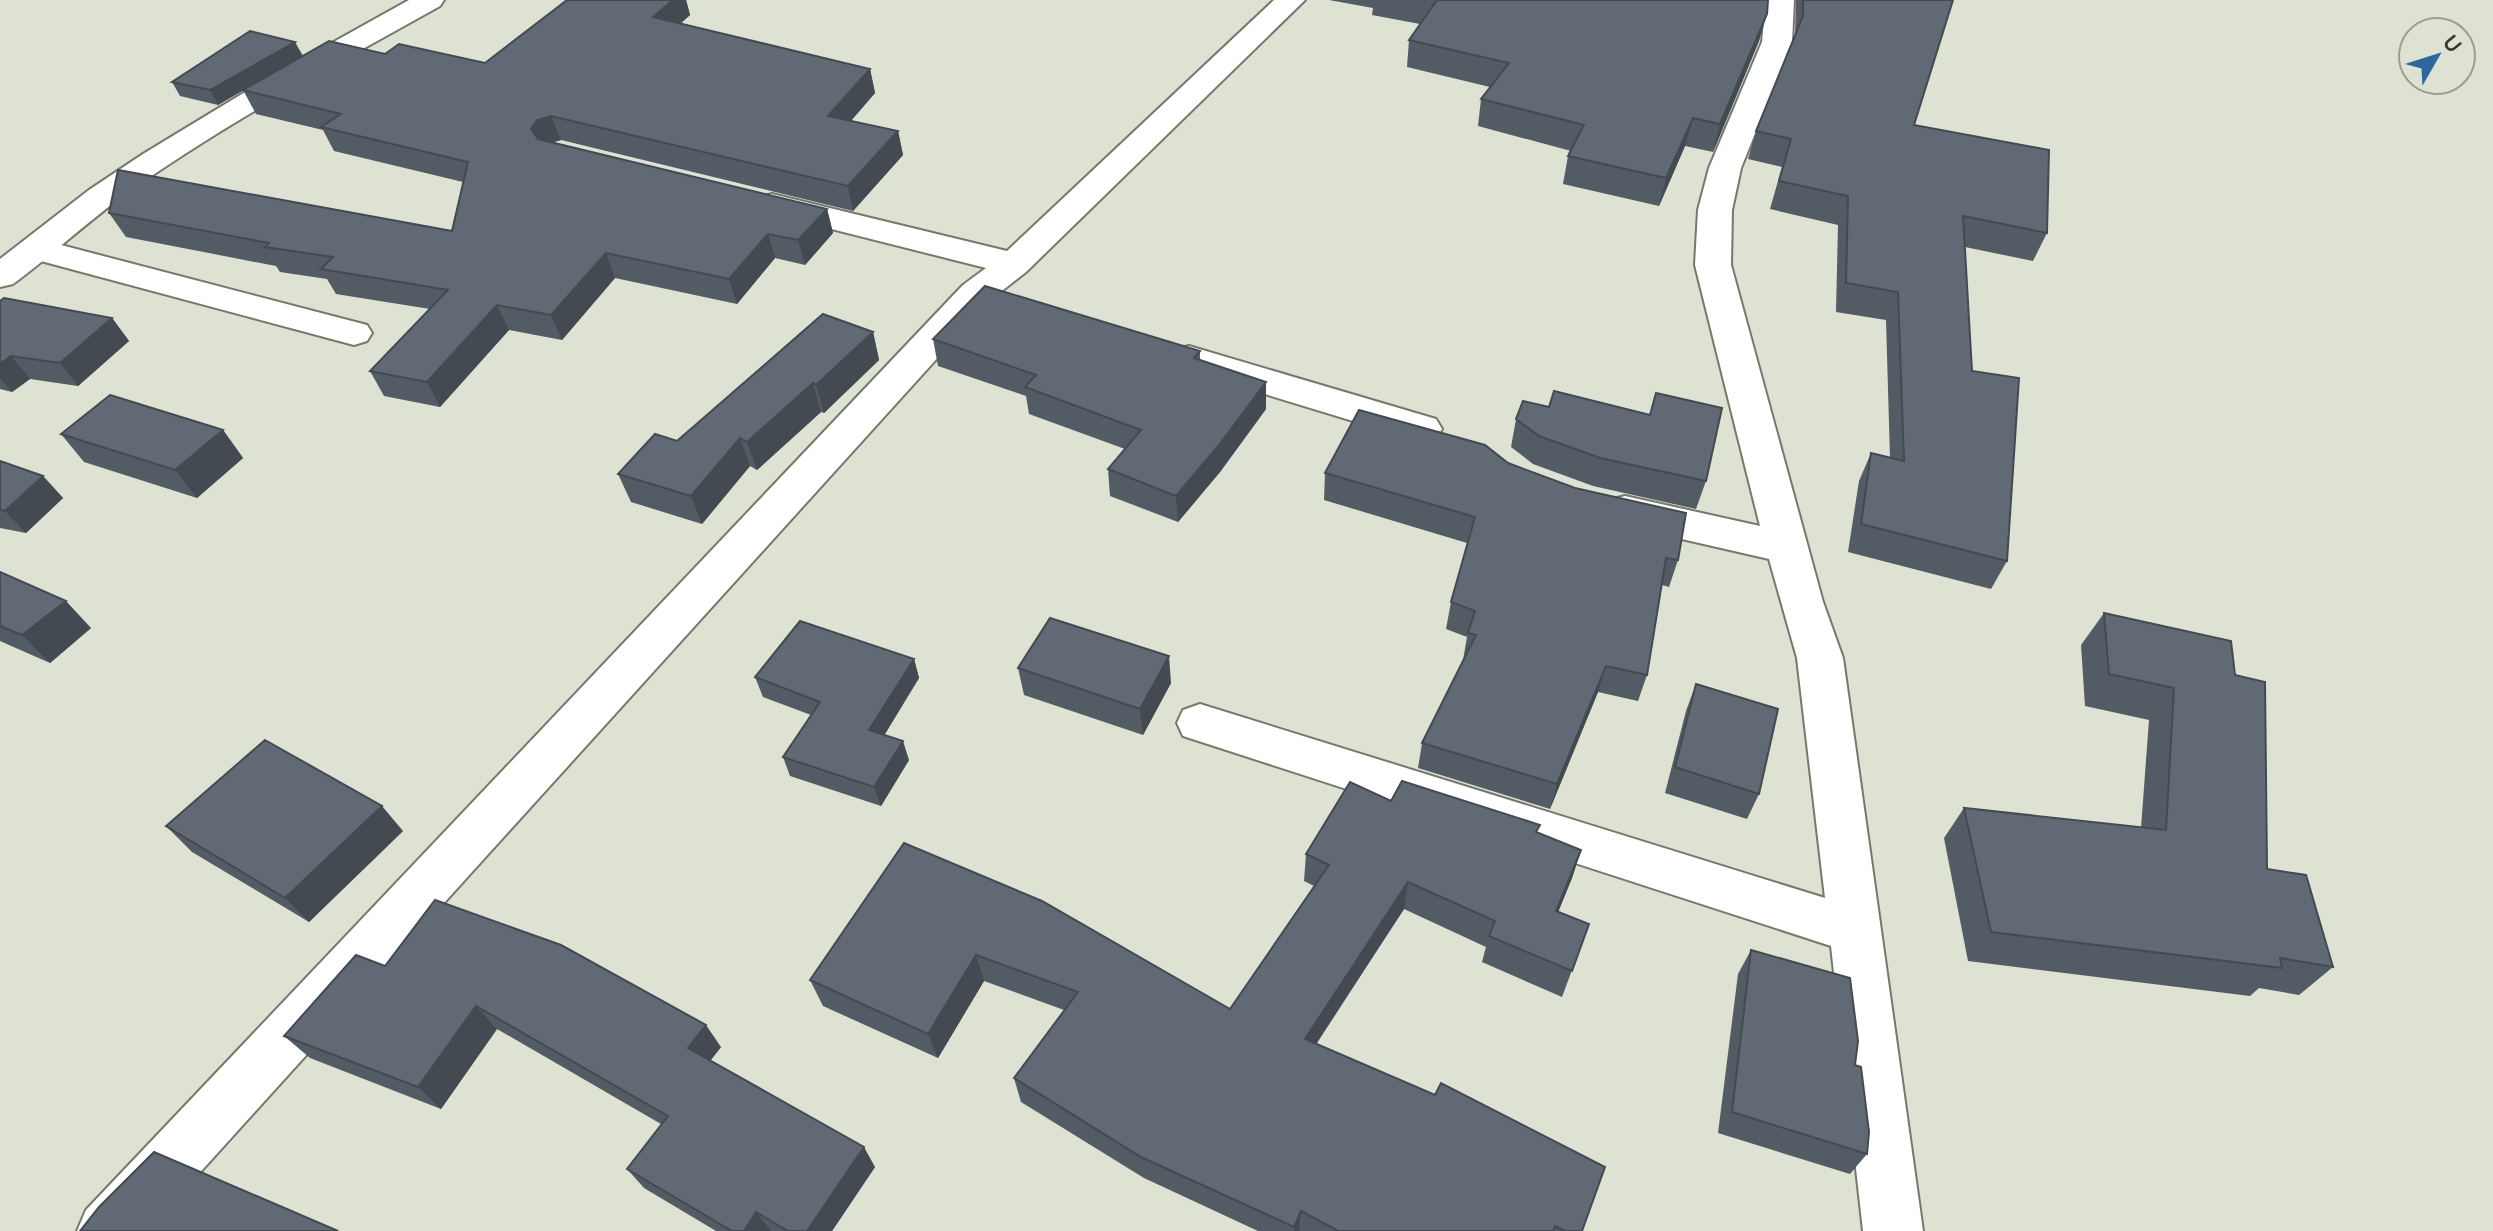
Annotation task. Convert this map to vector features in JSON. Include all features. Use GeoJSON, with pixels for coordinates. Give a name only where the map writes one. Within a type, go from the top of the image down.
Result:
{"type":"FeatureCollection","features":[{"type":"Feature","properties":{"kind":"street"},"geometry":{"type":"LineString","coordinates":[[0,276],[38,250],[113,188],[244,103],[430,0]]}},
{"type":"Feature","properties":{"kind":"street"},"geometry":{"type":"LineString","coordinates":[[107,1231],[976,293],[1014,264],[1291,0]]}},
{"type":"Feature","properties":{"kind":"street"},"geometry":{"type":"LineString","coordinates":[[1780,0],[1777,42],[1725,168],[1715,210],[1713,265],[1787,548],[1820,658],[1893,1231]]}},
{"type":"Feature","properties":{"kind":"street"},"geometry":{"type":"LineString","coordinates":[[741,197],[1014,264]]}},
{"type":"Feature","properties":{"kind":"street"},"geometry":{"type":"LineString","coordinates":[[38,250],[354,333]]}},
{"type":"Feature","properties":{"kind":"street"},"geometry":{"type":"LineString","coordinates":[[976,293],[1021,307]]}},
{"type":"Feature","properties":{"kind":"street"},"geometry":{"type":"LineString","coordinates":[[1154,348],[1451,438]]}},
{"type":"Feature","properties":{"kind":"street"},"geometry":{"type":"LineString","coordinates":[[1585,502],[1787,548]]}},
{"type":"Feature","properties":{"kind":"street"},"geometry":{"type":"LineString","coordinates":[[1200,723],[1857,931]]}},
{"type":"Feature","properties":{"kind":"building"},"geometry":{"type":"Polygon","coordinates":[[[567,0],[673,0],[653,17],[870,69],[828,116],[898,131],[848,186],[551,116],[537,120],[531,129],[538,139],[827,209],[798,240],[768,234],[729,279],[606,253],[551,315],[497,305],[427,382],[370,371],[448,290],[321,269],[333,257],[265,247],[269,243],[109,213],[118,170],[452,231],[468,162],[321,127],[341,114],[243,90],[329,41],[385,54],[399,44],[485,63],[567,0]]]}},
{"type":"Feature","properties":{"kind":"building"},"geometry":{"type":"Polygon","coordinates":[[[1437,0],[1768,0],[1767,14],[1720,124],[1693,118],[1666,178],[1568,156],[1584,125],[1481,99],[1509,63],[1409,40],[1437,0]]]}},
{"type":"Feature","properties":{"kind":"building"},"geometry":{"type":"Polygon","coordinates":[[[1803,0],[1953,0],[1914,125],[2049,150],[2047,233],[1963,216],[1972,371],[2019,378],[2007,561],[1861,524],[1871,453],[1904,461],[1898,292],[1846,283],[1848,196],[1779,181],[1791,139],[1756,131],[1803,16],[1803,0]]]}},
{"type":"Feature","properties":{"kind":"building"},"geometry":{"type":"Polygon","coordinates":[[[250,31],[295,42],[210,90],[172,82],[250,31]]]}},
{"type":"Feature","properties":{"kind":"building"},"geometry":{"type":"Polygon","coordinates":[[[985,286],[1200,351],[1194,358],[1266,382],[1176,496],[1108,469],[1141,430],[1025,387],[1036,375],[933,339],[985,286]]]}},
{"type":"Feature","properties":{"kind":"building"},"geometry":{"type":"Polygon","coordinates":[[[4,298],[112,318],[60,363],[11,356],[0,364],[0,301],[4,298]]]}},
{"type":"Feature","properties":{"kind":"building"},"geometry":{"type":"Polygon","coordinates":[[[823,314],[873,332],[816,385],[813,383],[747,442],[740,438],[691,496],[618,474],[655,434],[677,441],[823,314]]]}},
{"type":"Feature","properties":{"kind":"building"},"geometry":{"type":"Polygon","coordinates":[[[1554,391],[1650,415],[1656,393],[1722,408],[1706,481],[1600,458],[1539,436],[1516,419],[1523,401],[1549,407],[1554,391]]]}},
{"type":"Feature","properties":{"kind":"building"},"geometry":{"type":"Polygon","coordinates":[[[110,395],[223,430],[175,470],[61,434],[110,395]]]}},
{"type":"Feature","properties":{"kind":"building"},"geometry":{"type":"Polygon","coordinates":[[[1359,410],[1485,445],[1508,463],[1575,488],[1686,513],[1678,560],[1666,558],[1647,675],[1606,666],[1557,784],[1422,743],[1476,635],[1468,633],[1475,611],[1451,602],[1475,517],[1325,473],[1359,410]]]}},
{"type":"Feature","properties":{"kind":"building"},"geometry":{"type":"Polygon","coordinates":[[[0,461],[43,476],[5,511],[0,510],[0,461]]]}},
{"type":"Feature","properties":{"kind":"building"},"geometry":{"type":"Polygon","coordinates":[[[0,572],[66,601],[22,635],[0,626],[0,572]]]}},
{"type":"Feature","properties":{"kind":"building"},"geometry":{"type":"Polygon","coordinates":[[[2104,613],[2231,641],[2235,675],[2265,682],[2267,869],[2306,875],[2333,967],[2280,958],[2282,968],[1991,932],[1964,808],[2166,830],[2174,688],[2109,674],[2104,613]]]}},
{"type":"Feature","properties":{"kind":"building"},"geometry":{"type":"Polygon","coordinates":[[[1050,618],[1169,656],[1140,709],[1018,668],[1050,618]]]}},
{"type":"Feature","properties":{"kind":"building"},"geometry":{"type":"Polygon","coordinates":[[[800,621],[914,659],[869,730],[903,741],[874,787],[783,757],[820,702],[755,677],[800,621]]]}},
{"type":"Feature","properties":{"kind":"building"},"geometry":{"type":"Polygon","coordinates":[[[1696,684],[1778,709],[1759,794],[1675,767],[1696,684]]]}},
{"type":"Feature","properties":{"kind":"building"},"geometry":{"type":"Polygon","coordinates":[[[265,740],[382,806],[285,898],[166,826],[265,740]]]}},
{"type":"Feature","properties":{"kind":"building"},"geometry":{"type":"Polygon","coordinates":[[[1402,781],[1540,825],[1536,832],[1581,850],[1556,911],[1589,924],[1572,971],[1489,936],[1495,921],[1408,882],[1305,1039],[1435,1095],[1441,1083],[1605,1167],[1582,1231],[1565,1231],[1555,1226],[1553,1231],[1338,1231],[1301,1211],[1294,1227],[1141,1157],[1014,1078],[1078,992],[976,955],[928,1034],[810,980],[904,843],[1042,901],[1230,1009],[1329,865],[1306,854],[1350,782],[1391,801],[1402,781]]]}},
{"type":"Feature","properties":{"kind":"building"},"geometry":{"type":"Polygon","coordinates":[[[435,900],[561,945],[706,1025],[688,1048],[864,1147],[807,1231],[788,1231],[756,1212],[744,1231],[732,1231],[627,1169],[668,1116],[476,1006],[418,1087],[284,1036],[356,955],[385,966],[435,900]]]}},
{"type":"Feature","properties":{"kind":"building"},"geometry":{"type":"Polygon","coordinates":[[[1751,950],[1850,978],[1858,1041],[1855,1065],[1861,1067],[1869,1132],[1867,1154],[1732,1112],[1751,950]]]}},
{"type":"Feature","properties":{"kind":"building"},"geometry":{"type":"Polygon","coordinates":[[[154,1152],[338,1231],[80,1231],[99,1207],[154,1152]]]}}]}
